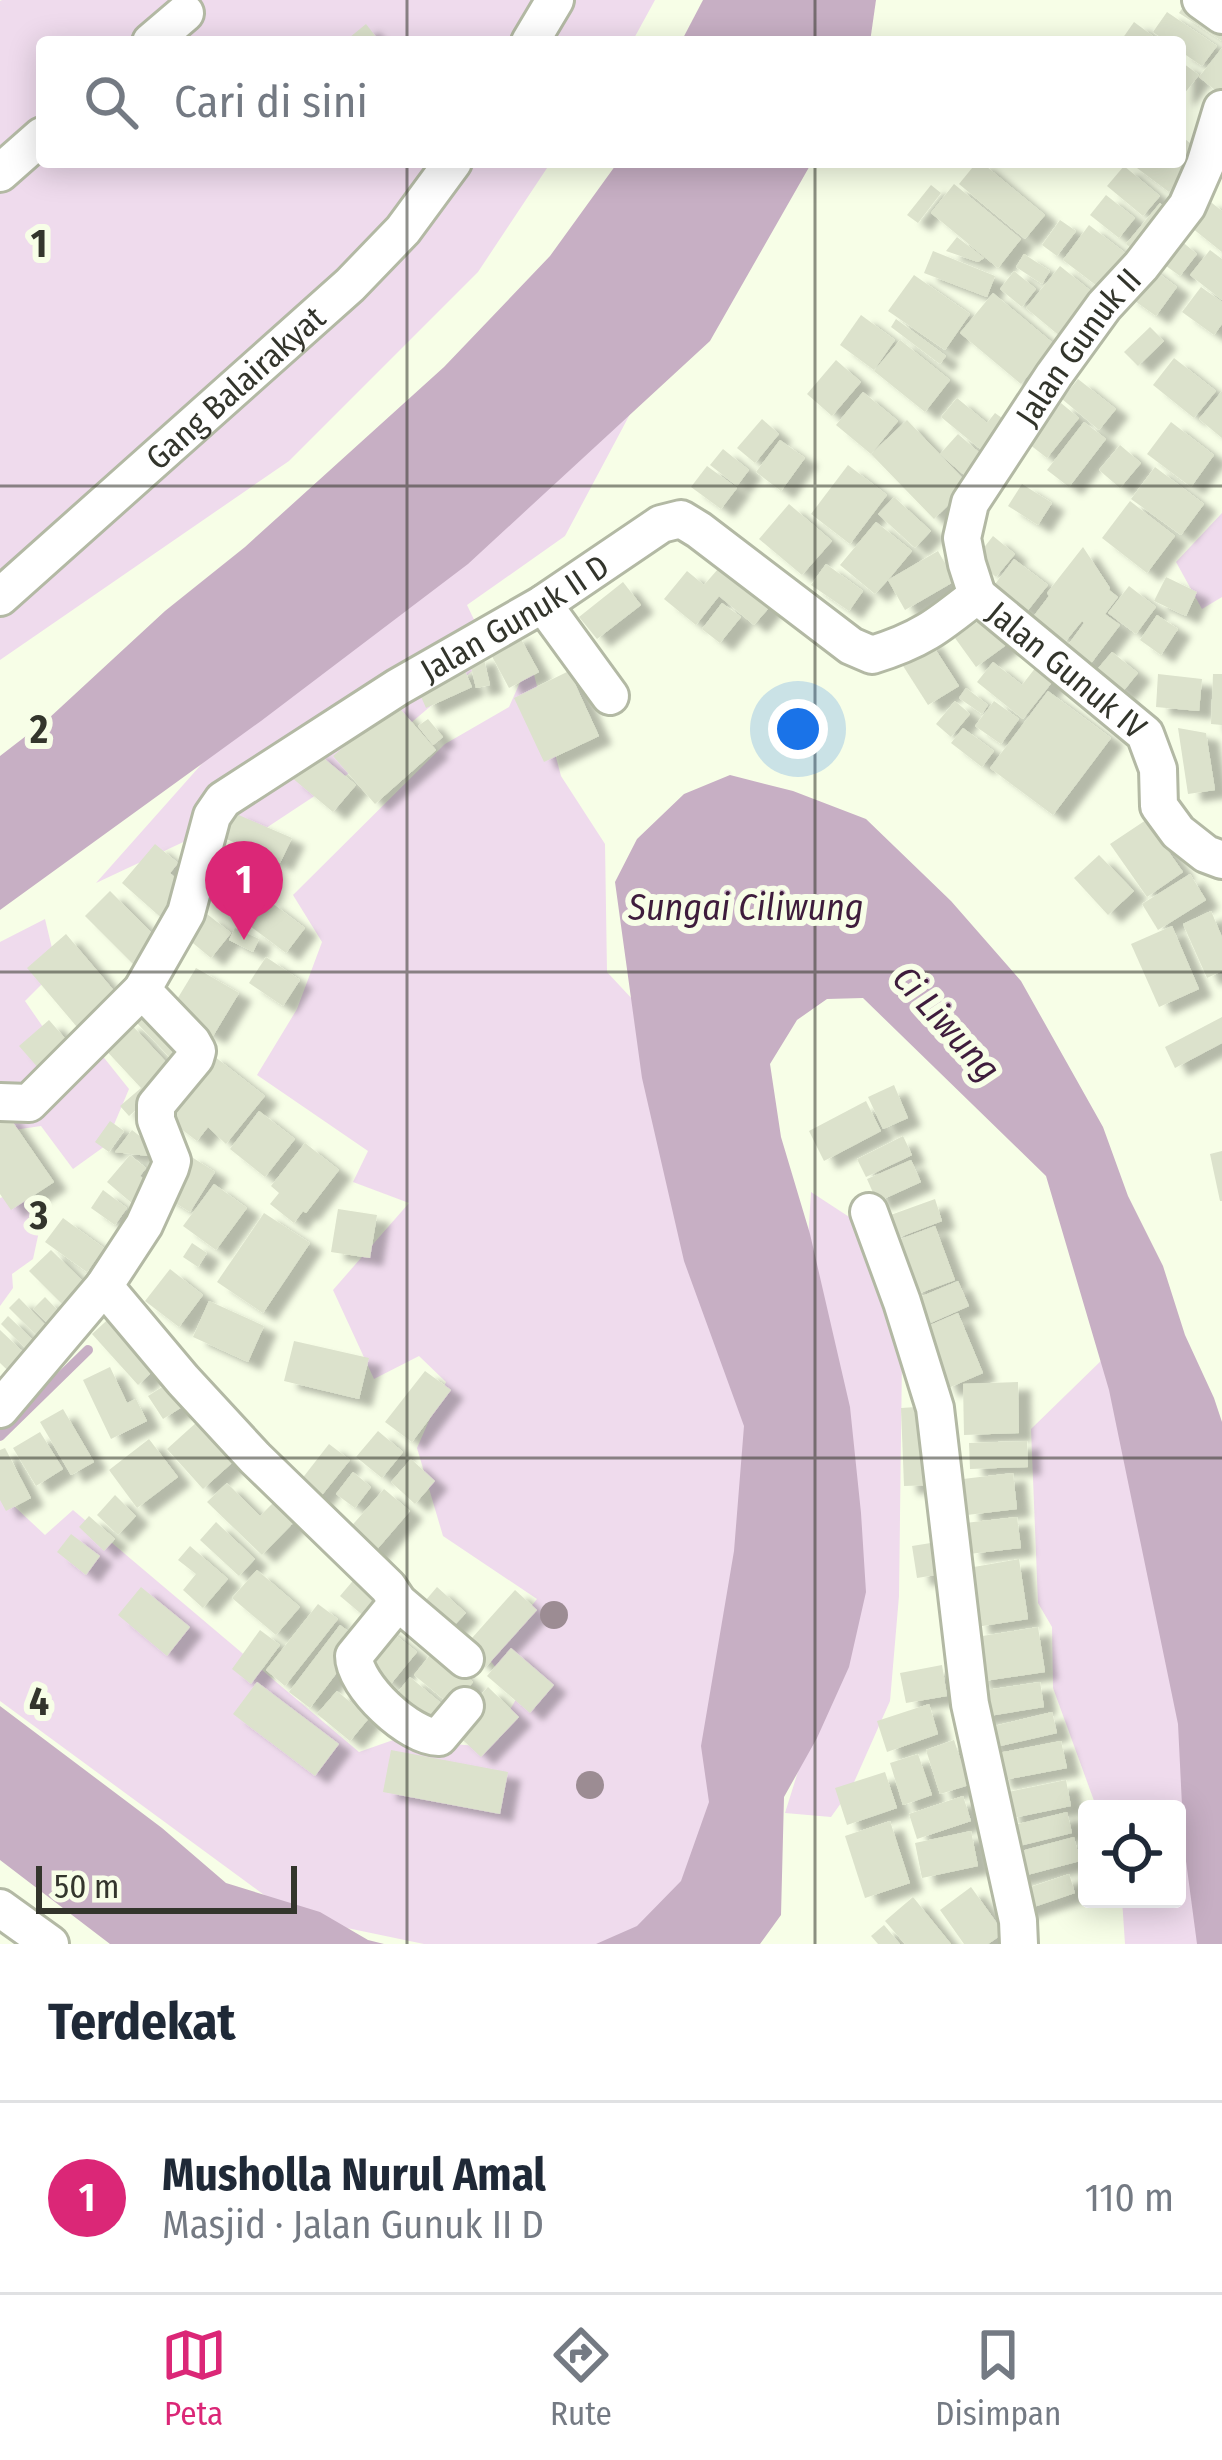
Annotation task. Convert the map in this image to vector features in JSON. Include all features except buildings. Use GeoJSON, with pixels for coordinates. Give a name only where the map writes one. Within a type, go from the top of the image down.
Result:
{"type":"FeatureCollection","features":[{"type":"Feature","properties":{"kind":"street"},"geometry":{"type":"LineString","coordinates":[[534,36],[555,0]]}},
{"type":"Feature","properties":{"kind":"street"},"geometry":{"type":"LineString","coordinates":[[1201,0],[1222,15]]}},
{"type":"Feature","properties":{"kind":"street"},"geometry":{"type":"LineString","coordinates":[[158,36],[185,13]]}},
{"type":"Feature","properties":{"kind":"street","name":"Jalan Gunuk II"},"geometry":{"type":"LineString","coordinates":[[977,595],[962,538],[970,503],[1104,306],[1187,206],[1222,109]]}},
{"type":"Feature","properties":{"kind":"street"},"geometry":{"type":"LineString","coordinates":[[0,173],[36,141]]}},
{"type":"Feature","properties":{"kind":"street","name":"Gang Balairakyat"},"geometry":{"type":"LineString","coordinates":[[0,597],[350,285],[403,230],[448,168]]}},
{"type":"Feature","properties":{"kind":"street","name":"Jalan Gunuk II D"},"geometry":{"type":"LineString","coordinates":[[0,1102],[29,1103],[142,990],[186,913],[212,816],[223,800],[398,687],[543,604],[661,524],[681,519],[851,646],[872,655],[932,632],[977,595]]}},
{"type":"Feature","properties":{"kind":"street","name":"Jalan Gunuk IV"},"geometry":{"type":"LineString","coordinates":[[977,595],[1145,734],[1158,769],[1160,806],[1178,832],[1222,860]]}},
{"type":"Feature","properties":{"kind":"street"},"geometry":{"type":"LineString","coordinates":[[543,604],[610,696]]}},
{"type":"Feature","properties":{"kind":"street"},"geometry":{"type":"LineString","coordinates":[[0,1409],[104,1286],[144,1225],[170,1168],[172,1160],[156,1120],[156,1105],[196,1051],[142,990]]}},
{"type":"Feature","properties":{"kind":"street"},"geometry":{"type":"LineString","coordinates":[[869,1212],[935,1408],[970,1704],[1018,1921],[1019,1944]]}},
{"type":"Feature","properties":{"kind":"street"},"geometry":{"type":"LineString","coordinates":[[104,1286],[255,1458],[398,1602],[465,1659]]}},
{"type":"Feature","properties":{"kind":"street"},"geometry":{"type":"LineString","coordinates":[[398,1602],[354,1656],[354,1667],[389,1712],[424,1736],[439,1737],[465,1706]]}},
{"type":"Feature","properties":{"kind":"street"},"geometry":{"type":"LineString","coordinates":[[0,1908],[50,1944]]}},
{"type":"Feature","properties":{"kind":"shaded area"},"geometry":{"type":"Polygon","coordinates":[[[655,0],[635,36],[36,36],[36,168],[547,168],[478,272],[289,461],[0,660],[0,1],[655,0]]]}},
{"type":"Feature","properties":{"kind":"shaded area"},"geometry":{"type":"Polygon","coordinates":[[[669,341],[565,536],[467,605],[491,655],[360,766],[254,836],[226,822],[96,883],[223,740],[669,341]]]}},
{"type":"Feature","properties":{"kind":"shaded area"},"geometry":{"type":"Polygon","coordinates":[[[1222,513],[1222,597],[1202,609],[1176,562],[1222,513]]]}},
{"type":"Feature","properties":{"kind":"shaded area"},"geometry":{"type":"Polygon","coordinates":[[[530,660],[561,776],[605,844],[607,972],[634,1001],[664,1009],[769,1528],[698,1863],[647,1944],[424,1944],[294,1917],[0,1701],[0,1493],[45,1535],[73,1510],[359,1752],[396,1739],[488,1747],[518,1696],[489,1659],[537,1599],[443,1536],[417,1448],[446,1382],[419,1356],[374,1379],[333,1290],[409,1203],[353,1182],[368,1151],[257,1075],[297,1009],[322,942],[293,895],[445,744],[509,707],[530,660]]]}},
{"type":"Feature","properties":{"kind":"shaded area"},"geometry":{"type":"Polygon","coordinates":[[[45,919],[57,969],[25,1001],[67,1062],[97,1049],[129,1089],[105,1146],[73,1169],[41,1126],[0,1132],[0,942],[45,919]]]}},
{"type":"Feature","properties":{"kind":"shaded area"},"geometry":{"type":"Polygon","coordinates":[[[22,1190],[43,1213],[33,1259],[12,1274],[13,1288],[0,1306],[0,1198],[22,1190]]]}},
{"type":"Feature","properties":{"kind":"shaded area"},"geometry":{"type":"Polygon","coordinates":[[[811,1192],[863,1226],[902,1359],[899,1596],[890,1701],[851,1789],[831,1817],[785,1813],[861,1570],[808,1240],[811,1192]]]}},
{"type":"Feature","properties":{"kind":"shaded area"},"geometry":{"type":"Polygon","coordinates":[[[1106,1356],[1189,1706],[1210,1944],[1125,1944],[1123,1908],[1186,1908],[1186,1800],[1094,1800],[1053,1688],[1052,1627],[1038,1603],[1031,1429],[1106,1356]]]}},
{"type":"Feature","properties":{"kind":"water"},"geometry":{"type":"Polygon","coordinates":[[[703,0],[876,0],[871,36],[684,36],[703,0]]]}},
{"type":"Feature","properties":{"kind":"water"},"geometry":{"type":"Polygon","coordinates":[[[614,168],[809,168],[710,341],[468,564],[0,910],[0,756],[245,547],[444,367],[550,256],[614,168]]]}},
{"type":"Feature","properties":{"kind":"water","name":"Sungai Ciliwung"},"geometry":{"type":"Polygon","coordinates":[[[730,775],[793,791],[866,819],[951,901],[1021,981],[1103,1127],[1128,1196],[1163,1266],[1185,1335],[1222,1422],[1222,1944],[1197,1944],[1186,1861],[1178,1724],[1109,1390],[1046,1176],[863,998],[827,999],[797,1020],[770,1064],[781,1137],[810,1234],[850,1407],[866,1592],[849,1667],[784,1797],[781,1915],[760,1944],[596,1944],[637,1926],[681,1881],[709,1802],[701,1746],[734,1551],[744,1426],[684,1261],[642,1078],[615,882],[637,839],[684,794],[730,775]]]}},
{"type":"Feature","properties":{"kind":"water"},"geometry":{"type":"Polygon","coordinates":[[[0,1706],[162,1828],[226,1883],[320,1912],[384,1944],[110,1944],[0,1860],[0,1706]]]}},
{"type":"Feature","properties":{"kind":"waterway"},"geometry":{"type":"LineString","coordinates":[[0,1436],[88,1350]]}},
{"type":"Feature","properties":{"kind":"place","name":"Musholla Nurul Amal"},"geometry":{"type":"Point","coordinates":[244,940]}},
{"type":"Feature","properties":{"kind":"water label","name":"Ci Liwung"},"geometry":{"type":"Point","coordinates":[947,1023]}}]}
